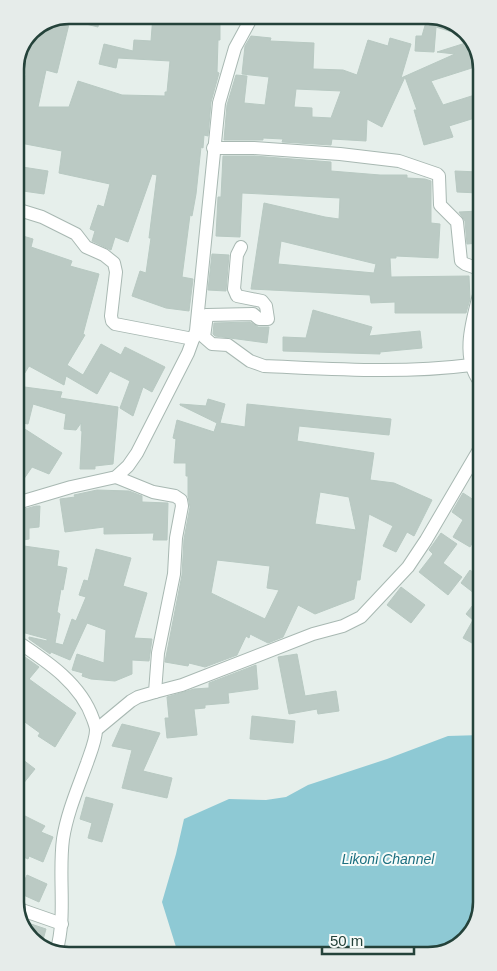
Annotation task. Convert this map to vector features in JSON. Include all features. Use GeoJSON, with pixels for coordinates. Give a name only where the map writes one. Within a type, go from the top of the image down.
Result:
{"type":"FeatureCollection","features":[{"type":"Feature","properties":{"kind":"street"},"geometry":{"type":"LineString","coordinates":[[247,24],[240,36],[232,57],[219,103],[213,148],[201,318],[204,337],[212,344],[228,345],[250,361],[264,366],[368,372],[412,371],[471,365]]}},
{"type":"Feature","properties":{"kind":"street"},"geometry":{"type":"LineString","coordinates":[[213,148],[254,148],[340,154],[399,161],[435,172],[439,176],[440,205],[453,217],[458,226],[461,261],[473,266]]}},
{"type":"Feature","properties":{"kind":"street"},"geometry":{"type":"LineString","coordinates":[[24,211],[42,217],[76,234],[86,247],[104,255],[114,263],[116,272],[112,321],[115,324],[193,339]]}},
{"type":"Feature","properties":{"kind":"street"},"geometry":{"type":"LineString","coordinates":[[201,318],[253,314],[259,318],[268,319],[266,306],[262,301],[237,296],[235,293],[237,255],[241,247]]}},
{"type":"Feature","properties":{"kind":"street"},"geometry":{"type":"LineString","coordinates":[[24,501],[71,487],[116,477],[128,466],[137,453],[188,353],[201,318]]}},
{"type":"Feature","properties":{"kind":"street"},"geometry":{"type":"LineString","coordinates":[[473,321],[469,339],[473,369]]}},
{"type":"Feature","properties":{"kind":"street"},"geometry":{"type":"LineString","coordinates":[[96,730],[138,697],[182,685],[313,634],[343,626],[361,617],[408,567],[473,460]]}},
{"type":"Feature","properties":{"kind":"street"},"geometry":{"type":"LineString","coordinates":[[116,477],[153,492],[175,496],[181,500],[182,506],[176,538],[174,574],[158,653],[155,692]]}},
{"type":"Feature","properties":{"kind":"street"},"geometry":{"type":"LineString","coordinates":[[24,646],[70,681],[80,692],[96,730],[90,754],[68,816],[63,839],[62,924],[58,946]]}},
{"type":"Feature","properties":{"kind":"street"},"geometry":{"type":"LineString","coordinates":[[25,911],[62,924]]}},
{"type":"Feature","properties":{"kind":"water","name":"Likoni Channel"},"geometry":{"type":"Polygon","coordinates":[[[473,735],[473,908],[469,922],[456,938],[446,944],[428,947],[176,947],[162,902],[184,819],[229,799],[266,800],[286,797],[308,785],[387,759],[448,736],[473,735]]]}},
{"type":"Feature","properties":{"kind":"building"},"geometry":{"type":"Polygon","coordinates":[[[69,24],[57,73],[46,70],[38,107],[69,107],[78,81],[122,95],[165,96],[170,61],[118,58],[116,68],[99,64],[104,44],[133,51],[134,40],[151,41],[152,24],[220,24],[217,72],[219,73],[211,102],[208,136],[204,135],[203,148],[201,147],[196,194],[192,216],[190,215],[182,277],[193,279],[189,311],[166,308],[132,296],[140,271],[146,273],[157,175],[152,174],[128,242],[115,237],[111,250],[92,241],[95,231],[90,229],[98,205],[104,207],[110,184],[59,173],[62,151],[24,144],[24,83],[26,74],[24,73],[24,66],[27,51],[37,37],[51,27],[69,24]]]}},
{"type":"Feature","properties":{"kind":"building"},"geometry":{"type":"Polygon","coordinates":[[[86,24],[98,24],[98,27],[86,24]]]}},
{"type":"Feature","properties":{"kind":"building"},"geometry":{"type":"Polygon","coordinates":[[[425,24],[440,25],[456,33],[436,27],[434,52],[415,51],[416,36],[422,36],[425,24]]]}},
{"type":"Feature","properties":{"kind":"building"},"geometry":{"type":"Polygon","coordinates":[[[251,36],[271,38],[270,41],[314,43],[313,69],[343,70],[357,75],[368,40],[388,46],[390,38],[411,44],[401,78],[455,54],[437,52],[465,43],[470,51],[473,68],[431,81],[443,105],[473,96],[473,119],[449,126],[453,137],[424,145],[414,110],[417,110],[405,77],[382,127],[367,119],[366,141],[332,139],[331,145],[282,142],[283,139],[263,138],[263,140],[224,140],[227,105],[236,75],[247,76],[244,103],[265,105],[269,77],[242,74],[245,46],[251,36]],[[296,89],[294,107],[312,108],[312,117],[331,118],[341,91],[296,89]]]}},
{"type":"Feature","properties":{"kind":"building"},"geometry":{"type":"Polygon","coordinates":[[[223,156],[254,156],[331,162],[331,171],[407,175],[407,178],[431,181],[431,223],[440,224],[438,258],[396,256],[396,258],[390,258],[391,277],[469,276],[470,299],[466,313],[395,313],[395,302],[371,303],[370,295],[251,289],[264,203],[339,219],[340,198],[242,193],[240,237],[216,236],[218,197],[221,197],[223,156]],[[281,241],[278,264],[374,273],[376,264],[281,241]]]}},
{"type":"Feature","properties":{"kind":"building"},"geometry":{"type":"Polygon","coordinates":[[[24,167],[48,171],[44,194],[24,191],[24,167]]]}},
{"type":"Feature","properties":{"kind":"building"},"geometry":{"type":"Polygon","coordinates":[[[455,171],[473,172],[473,193],[457,192],[455,171]]]}},
{"type":"Feature","properties":{"kind":"building"},"geometry":{"type":"Polygon","coordinates":[[[473,211],[473,244],[467,244],[465,221],[459,212],[473,211]]]}},
{"type":"Feature","properties":{"kind":"building"},"geometry":{"type":"Polygon","coordinates":[[[24,236],[33,239],[31,247],[72,261],[70,266],[99,274],[83,334],[85,335],[67,365],[83,375],[101,344],[121,355],[125,347],[165,367],[152,392],[143,387],[133,416],[120,408],[130,381],[110,371],[97,394],[66,376],[64,385],[29,366],[24,374],[24,236]]]}},
{"type":"Feature","properties":{"kind":"building"},"geometry":{"type":"Polygon","coordinates":[[[212,254],[229,255],[226,291],[208,290],[212,254]]]}},
{"type":"Feature","properties":{"kind":"building"},"geometry":{"type":"Polygon","coordinates":[[[313,310],[372,327],[369,336],[420,331],[422,348],[380,352],[380,354],[283,351],[283,337],[306,338],[313,310]]]}},
{"type":"Feature","properties":{"kind":"building"},"geometry":{"type":"Polygon","coordinates":[[[250,322],[258,327],[269,327],[267,343],[215,336],[213,334],[214,323],[250,322]]]}},
{"type":"Feature","properties":{"kind":"building"},"geometry":{"type":"Polygon","coordinates":[[[24,387],[62,392],[60,398],[118,407],[113,464],[95,466],[95,469],[80,469],[81,423],[76,430],[64,429],[66,414],[33,404],[28,424],[24,423],[24,387]]]}},
{"type":"Feature","properties":{"kind":"building"},"geometry":{"type":"Polygon","coordinates":[[[208,399],[225,404],[220,423],[245,427],[247,404],[391,419],[389,435],[299,426],[297,441],[374,453],[370,480],[394,483],[432,500],[414,536],[407,532],[396,552],[383,546],[393,526],[369,514],[360,580],[357,580],[354,599],[315,614],[298,605],[283,637],[268,643],[250,634],[249,638],[246,636],[237,655],[205,667],[189,663],[188,666],[165,662],[182,575],[184,539],[190,507],[186,463],[174,463],[176,439],[173,438],[177,420],[214,432],[217,423],[180,404],[206,406],[208,399]],[[320,492],[315,524],[356,530],[349,497],[320,492]],[[217,560],[211,593],[265,619],[279,590],[267,588],[270,566],[217,560]]]}},
{"type":"Feature","properties":{"kind":"building"},"geometry":{"type":"Polygon","coordinates":[[[24,429],[62,453],[49,474],[32,467],[24,479],[24,429]]]}},
{"type":"Feature","properties":{"kind":"building"},"geometry":{"type":"Polygon","coordinates":[[[97,490],[129,491],[142,496],[142,502],[168,503],[167,540],[153,540],[154,533],[104,534],[104,527],[65,532],[60,499],[75,497],[74,495],[97,490]]]}},
{"type":"Feature","properties":{"kind":"building"},"geometry":{"type":"Polygon","coordinates":[[[463,493],[473,499],[473,542],[470,547],[453,537],[463,520],[452,512],[463,493]]]}},
{"type":"Feature","properties":{"kind":"building"},"geometry":{"type":"Polygon","coordinates":[[[40,506],[39,527],[29,528],[29,539],[24,540],[24,509],[40,506]]]}},
{"type":"Feature","properties":{"kind":"building"},"geometry":{"type":"Polygon","coordinates":[[[441,533],[457,544],[443,563],[462,577],[448,595],[419,572],[433,554],[429,550],[441,533]]]}},
{"type":"Feature","properties":{"kind":"building"},"geometry":{"type":"Polygon","coordinates":[[[24,546],[59,551],[57,566],[67,568],[57,612],[60,614],[55,643],[63,645],[72,619],[76,621],[86,597],[79,595],[84,580],[88,581],[96,549],[131,558],[123,586],[147,593],[134,638],[152,639],[149,661],[132,660],[132,674],[115,681],[91,679],[82,676],[83,673],[72,670],[77,654],[104,663],[106,630],[87,623],[70,660],[51,652],[50,654],[29,639],[29,637],[47,641],[47,639],[24,633],[24,546]]]}},
{"type":"Feature","properties":{"kind":"building"},"geometry":{"type":"Polygon","coordinates":[[[470,570],[473,572],[473,592],[461,583],[470,570]]]}},
{"type":"Feature","properties":{"kind":"building"},"geometry":{"type":"Polygon","coordinates":[[[401,587],[425,605],[411,623],[387,605],[401,587]]]}},
{"type":"Feature","properties":{"kind":"building"},"geometry":{"type":"Polygon","coordinates":[[[473,605],[473,620],[466,614],[473,605]]]}},
{"type":"Feature","properties":{"kind":"building"},"geometry":{"type":"Polygon","coordinates":[[[473,620],[473,644],[463,638],[473,620]]]}},
{"type":"Feature","properties":{"kind":"building"},"geometry":{"type":"Polygon","coordinates":[[[297,654],[305,696],[336,691],[339,711],[318,714],[317,709],[289,714],[278,657],[297,654]]]}},
{"type":"Feature","properties":{"kind":"building"},"geometry":{"type":"Polygon","coordinates":[[[24,656],[39,667],[29,679],[76,713],[55,747],[38,736],[40,733],[24,721],[24,656]]]}},
{"type":"Feature","properties":{"kind":"building"},"geometry":{"type":"Polygon","coordinates":[[[256,665],[258,689],[228,693],[229,703],[205,705],[205,708],[194,709],[197,735],[167,738],[165,718],[169,718],[167,697],[194,689],[209,688],[209,683],[256,665]]]}},
{"type":"Feature","properties":{"kind":"building"},"geometry":{"type":"Polygon","coordinates":[[[252,716],[295,721],[293,743],[250,739],[252,716]]]}},
{"type":"Feature","properties":{"kind":"building"},"geometry":{"type":"Polygon","coordinates":[[[122,724],[160,733],[143,771],[172,778],[167,798],[122,788],[132,750],[112,746],[122,724]]]}},
{"type":"Feature","properties":{"kind":"building"},"geometry":{"type":"Polygon","coordinates":[[[24,761],[35,769],[24,783],[24,761]]]}},
{"type":"Feature","properties":{"kind":"building"},"geometry":{"type":"Polygon","coordinates":[[[86,797],[113,804],[102,842],[88,838],[92,823],[80,819],[86,797]]]}},
{"type":"Feature","properties":{"kind":"building"},"geometry":{"type":"Polygon","coordinates":[[[25,816],[45,826],[41,832],[53,837],[43,862],[29,856],[28,859],[24,857],[25,816]]]}},
{"type":"Feature","properties":{"kind":"building"},"geometry":{"type":"Polygon","coordinates":[[[27,875],[47,884],[39,902],[24,895],[24,882],[27,875]]]}},
{"type":"Feature","properties":{"kind":"building"},"geometry":{"type":"Polygon","coordinates":[[[29,923],[46,929],[43,939],[29,923]]]}}]}
